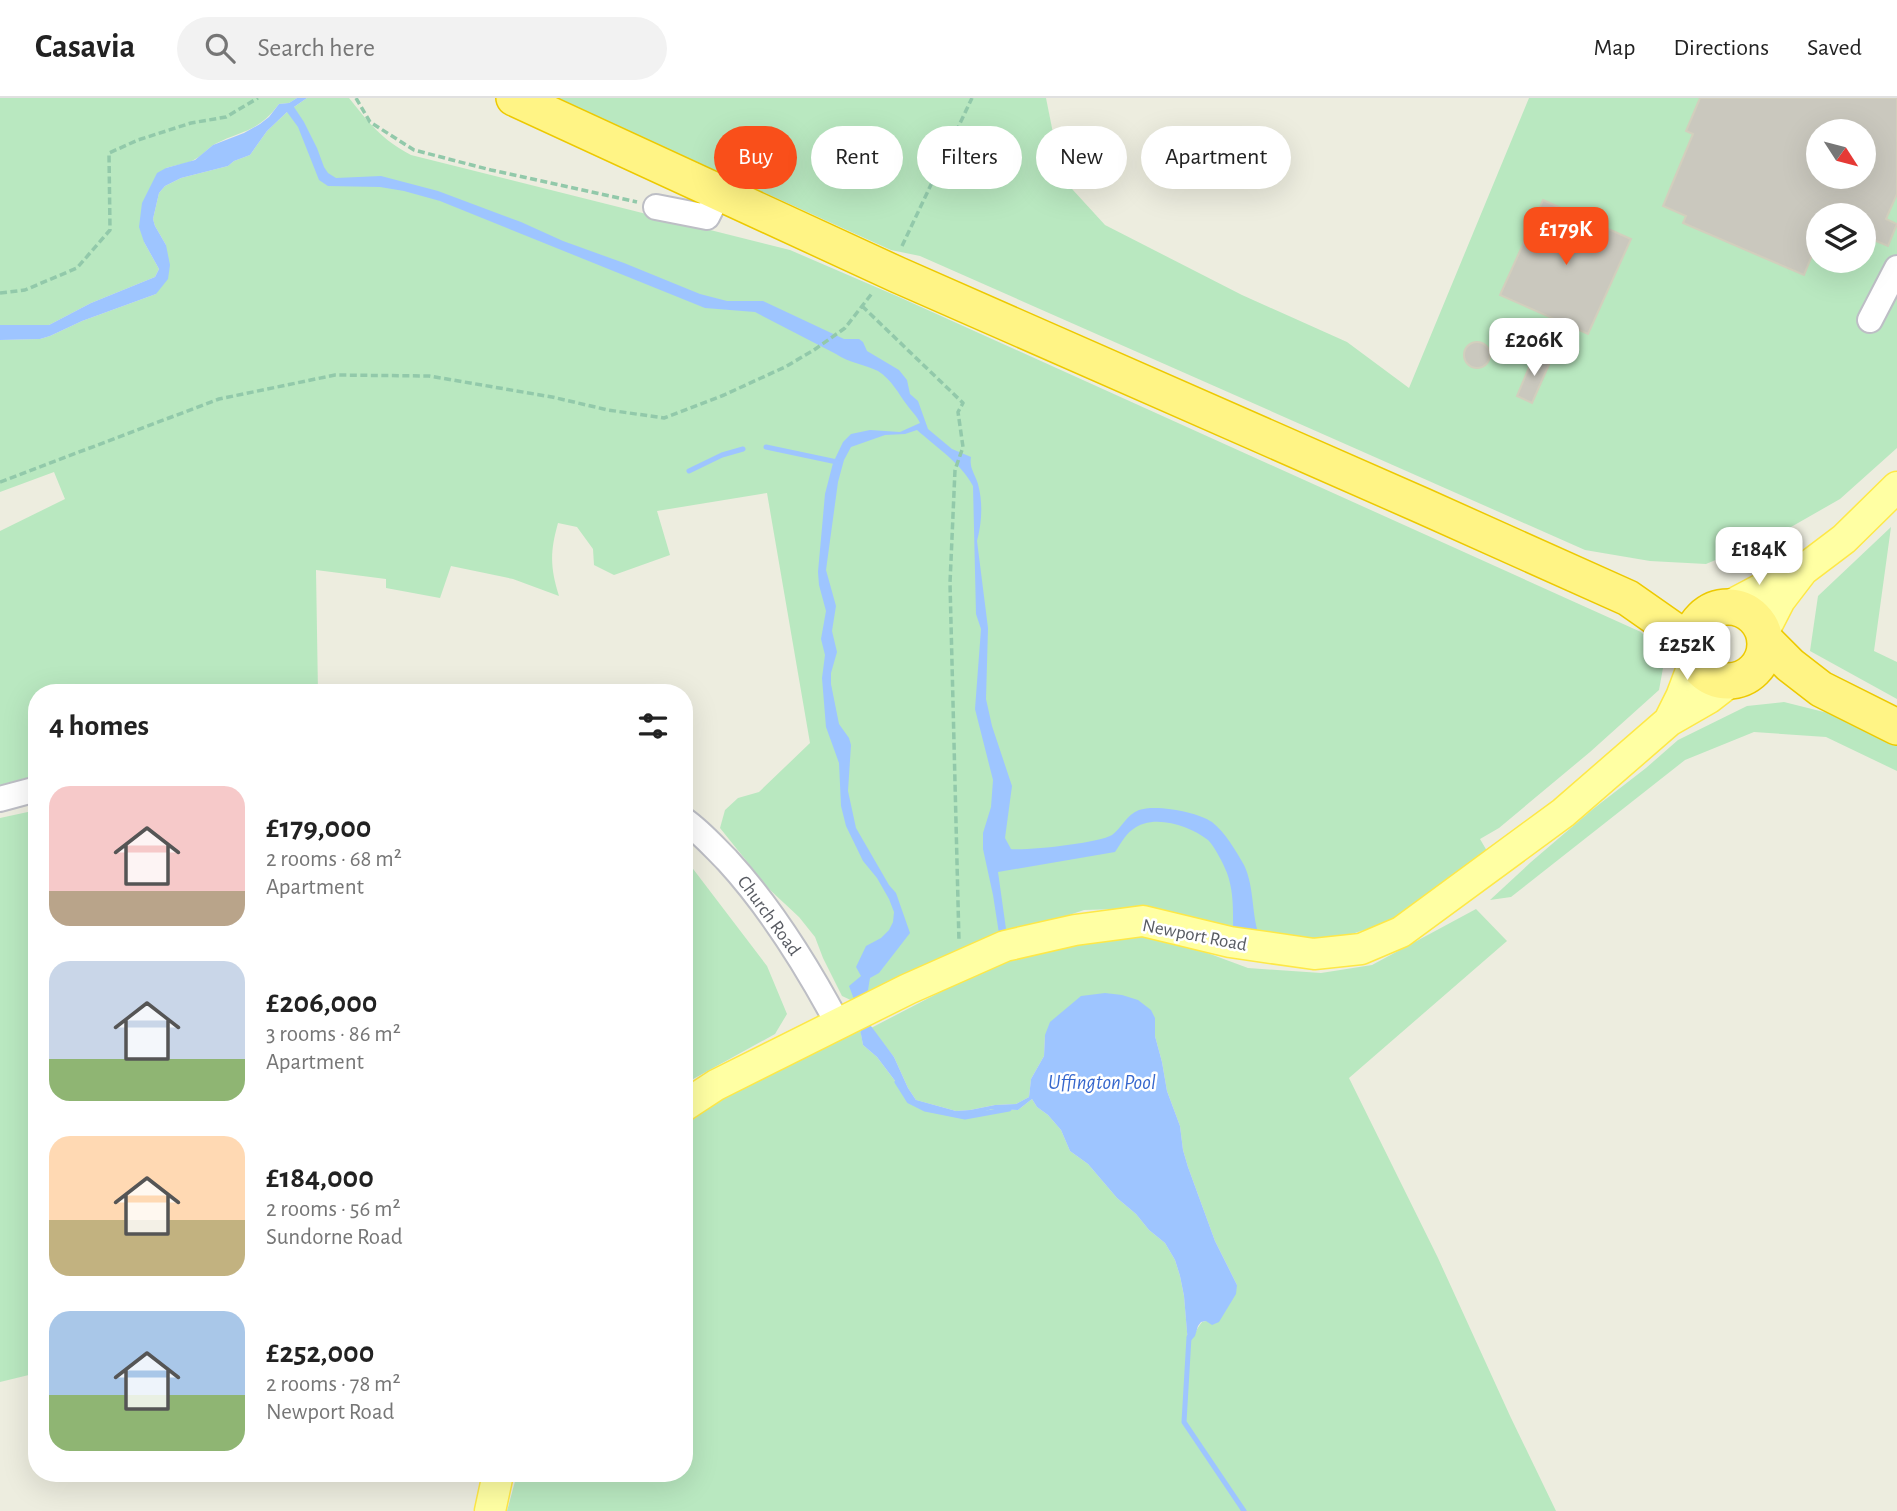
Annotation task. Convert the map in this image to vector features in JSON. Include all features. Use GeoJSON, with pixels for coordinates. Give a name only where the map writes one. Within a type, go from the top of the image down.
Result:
{"type":"FeatureCollection","features":[{"type":"Feature","properties":{"kind":"highway"},"geometry":{"type":"LineString","coordinates":[[514,98],[898,275],[1628,598],[1678,633],[1693,653],[1699,667],[1713,678],[1821,690]]}},
{"type":"Feature","properties":{"kind":"highway"},"geometry":{"type":"LineString","coordinates":[[1628,598],[1745,611],[1753,617],[1764,637],[1790,665],[1821,690],[1897,727]]}},
{"type":"Feature","properties":{"kind":"highway"},"geometry":{"type":"LineString","coordinates":[[1693,653],[1695,628],[1700,620],[1717,610]]}},
{"type":"Feature","properties":{"kind":"highway"},"geometry":{"type":"LineString","coordinates":[[1736,680],[1756,667],[1761,659],[1764,637]]}},
{"type":"Feature","properties":{"kind":"main road"},"geometry":{"type":"LineString","coordinates":[[1717,610],[1803,570],[1844,539],[1897,487]]}},
{"type":"Feature","properties":{"kind":"main road"},"geometry":{"type":"LineString","coordinates":[[1764,637],[1780,600],[1803,570]]}},
{"type":"Feature","properties":{"kind":"main road","name":"Newport Road"},"geometry":{"type":"LineString","coordinates":[[1669,721],[1681,697],[1693,653]]}},
{"type":"Feature","properties":{"kind":"main road","name":"Newport Road"},"geometry":{"type":"LineString","coordinates":[[693,1101],[716,1085],[908,989],[1005,946],[1075,930],[1143,920],[1230,942],[1314,954],[1361,949],[1401,932],[1563,813],[1669,721],[1736,680]]}},
{"type":"Feature","properties":{"kind":"main road"},"geometry":{"type":"LineString","coordinates":[[490,1511],[496,1482]]}},
{"type":"Feature","properties":{"kind":"street"},"geometry":{"type":"LineString","coordinates":[[656,206],[707,217],[719,192]]}},
{"type":"Feature","properties":{"kind":"street"},"geometry":{"type":"LineString","coordinates":[[1870,320],[1897,268]]}},
{"type":"Feature","properties":{"kind":"street"},"geometry":{"type":"LineString","coordinates":[[0,799],[28,791]]}},
{"type":"Feature","properties":{"kind":"street","name":"Church Road"},"geometry":{"type":"LineString","coordinates":[[693,827],[747,882],[800,955],[843,1022]]}},
{"type":"Feature","properties":{"kind":"path"},"geometry":{"type":"LineString","coordinates":[[0,293],[26,290],[76,268],[110,230],[109,153],[138,140],[191,123],[226,117],[258,98]]}},
{"type":"Feature","properties":{"kind":"path"},"geometry":{"type":"LineString","coordinates":[[356,98],[370,122],[414,150],[491,170],[656,206]]}},
{"type":"Feature","properties":{"kind":"path"},"geometry":{"type":"LineString","coordinates":[[902,246],[972,98]]}},
{"type":"Feature","properties":{"kind":"path"},"geometry":{"type":"LineString","coordinates":[[0,482],[219,399],[335,375],[429,376],[664,418],[724,395],[785,367],[839,333],[876,288]]}},
{"type":"Feature","properties":{"kind":"path"},"geometry":{"type":"LineString","coordinates":[[862,306],[963,403],[958,412],[963,447],[955,470],[950,583],[958,940],[967,963]]}},
{"type":"Feature","properties":{"kind":"green space"},"geometry":{"type":"Polygon","coordinates":[[[0,98],[297,98],[289,103],[279,104],[257,125],[215,144],[194,160],[166,168],[144,242],[159,269],[155,277],[91,303],[49,325],[0,325],[0,98]]]}},
{"type":"Feature","properties":{"kind":"green space"},"geometry":{"type":"Polygon","coordinates":[[[307,98],[349,98],[384,137],[411,155],[790,250],[1641,632],[1665,657],[1659,690],[1499,828],[1480,839],[1487,851],[1393,921],[1339,938],[1299,944],[1150,908],[1084,910],[1007,936],[855,1002],[842,996],[815,937],[799,917],[769,889],[720,828],[725,810],[738,798],[759,792],[810,743],[767,493],[657,511],[670,555],[614,575],[594,565],[593,549],[577,527],[558,523],[552,560],[559,596],[513,579],[451,566],[440,598],[386,588],[386,579],[316,570],[318,684],[28,684],[28,777],[0,785],[0,531],[65,499],[54,472],[0,492],[0,340],[40,339],[156,294],[166,245],[153,219],[159,193],[165,186],[181,178],[228,166],[250,155],[267,131],[307,98]]]}},
{"type":"Feature","properties":{"kind":"green space"},"geometry":{"type":"Polygon","coordinates":[[[556,98],[1046,98],[1052,126],[1036,126],[1036,189],[1072,189],[1105,225],[1242,295],[1347,342],[1409,388],[1529,98],[1897,98],[1897,448],[1840,499],[1784,531],[1706,564],[1650,561],[1585,550],[920,256],[891,250],[757,189],[797,189],[797,126],[714,126],[714,170],[556,98]]]}},
{"type":"Feature","properties":{"kind":"green space"},"geometry":{"type":"Polygon","coordinates":[[[1891,527],[1874,651],[1897,662],[1897,699],[1810,651],[1818,596],[1891,527]]]}},
{"type":"Feature","properties":{"kind":"green space"},"geometry":{"type":"Polygon","coordinates":[[[1784,702],[1828,713],[1897,746],[1897,771],[1826,737],[1754,732],[1685,760],[1511,897],[1490,900],[1593,809],[1678,740],[1747,706],[1784,702]]]}},
{"type":"Feature","properties":{"kind":"green space"},"geometry":{"type":"Polygon","coordinates":[[[28,812],[28,1375],[0,1382],[0,818],[28,812]]]}},
{"type":"Feature","properties":{"kind":"green space"},"geometry":{"type":"Polygon","coordinates":[[[693,869],[767,966],[787,1014],[775,1034],[693,1079],[693,869]]]}},
{"type":"Feature","properties":{"kind":"green space"},"geometry":{"type":"Polygon","coordinates":[[[1476,909],[1507,941],[1349,1078],[1438,1258],[1556,1511],[507,1511],[515,1482],[693,1482],[693,1105],[860,1027],[863,1045],[877,1057],[908,1098],[971,1116],[992,1109],[1018,1110],[1032,1099],[1061,1130],[1070,1151],[1088,1164],[1117,1198],[1165,1243],[1180,1276],[1188,1343],[1202,1322],[1206,1321],[1237,1285],[1215,1241],[1188,1167],[1180,1126],[1167,1091],[1155,1036],[1155,1018],[1045,1035],[1044,1056],[1031,1079],[1029,1097],[1016,1104],[956,1111],[916,1100],[894,1057],[871,1028],[1018,956],[1079,935],[1148,931],[1248,968],[1321,973],[1372,965],[1476,909]]]}},
{"type":"Feature","properties":{"kind":"water","name":"Uffington Pool"},"geometry":{"type":"Polygon","coordinates":[[[297,98],[307,98],[294,107],[317,148],[324,167],[336,178],[381,176],[438,191],[700,294],[727,301],[763,301],[844,339],[859,339],[867,351],[899,370],[907,380],[910,394],[918,401],[928,429],[952,449],[971,457],[981,505],[977,541],[988,628],[986,699],[1012,786],[1005,838],[1011,849],[1062,846],[1105,838],[1112,835],[1135,812],[1146,808],[1177,810],[1206,818],[1221,831],[1244,865],[1260,938],[1233,932],[1233,902],[1229,880],[1211,843],[1181,826],[1150,822],[1132,830],[1115,852],[998,872],[1007,936],[1000,940],[983,849],[983,833],[991,807],[993,780],[975,709],[981,629],[976,614],[973,486],[955,463],[917,430],[885,435],[851,447],[844,460],[838,482],[826,570],[836,606],[832,631],[837,652],[831,684],[839,724],[851,745],[848,791],[856,828],[896,893],[910,933],[879,973],[870,978],[864,999],[868,1022],[894,1057],[916,1100],[956,1111],[1016,1104],[1029,1097],[1031,1079],[1044,1056],[1045,1035],[1050,1022],[1081,996],[1105,993],[1122,995],[1138,1000],[1151,1010],[1155,1018],[1155,1036],[1167,1091],[1180,1126],[1188,1167],[1215,1241],[1237,1285],[1236,1294],[1219,1322],[1212,1325],[1206,1321],[1201,1322],[1188,1344],[1180,1276],[1165,1243],[1117,1198],[1088,1164],[1070,1151],[1061,1130],[1032,1099],[1018,1110],[992,1109],[971,1116],[923,1108],[908,1098],[877,1057],[863,1045],[855,1002],[849,986],[861,976],[856,967],[866,946],[889,930],[894,912],[877,878],[863,861],[846,826],[841,806],[839,763],[826,727],[822,678],[825,655],[821,639],[826,611],[818,572],[825,494],[833,463],[843,442],[851,434],[870,430],[900,432],[920,423],[883,375],[841,357],[755,312],[705,308],[440,201],[380,187],[328,186],[319,180],[298,127],[287,112],[267,131],[250,155],[228,166],[181,178],[165,186],[159,193],[153,219],[166,245],[170,265],[168,279],[156,294],[40,339],[0,340],[0,325],[49,325],[91,303],[155,277],[159,269],[139,227],[142,203],[157,173],[195,160],[213,145],[260,124],[279,104],[289,103],[297,98]]]}},
{"type":"Feature","properties":{"kind":"building"},"geometry":{"type":"Polygon","coordinates":[[[1700,98],[1897,98],[1897,194],[1886,219],[1897,224],[1888,246],[1876,241],[1876,203],[1806,203],[1804,275],[1683,223],[1686,216],[1663,206],[1693,134],[1686,131],[1700,98]]]}},
{"type":"Feature","properties":{"kind":"building"},"geometry":{"type":"Polygon","coordinates":[[[1543,200],[1631,239],[1588,334],[1500,295],[1543,200]]]}},
{"type":"Feature","properties":{"kind":"building"},"geometry":{"type":"Polygon","coordinates":[[[1477,342],[1486,346],[1490,355],[1486,364],[1477,368],[1468,364],[1464,355],[1468,346],[1477,342]]]}},
{"type":"Feature","properties":{"kind":"building"},"geometry":{"type":"Polygon","coordinates":[[[1535,353],[1551,360],[1532,403],[1517,396],[1535,353]]]}},
{"type":"Feature","properties":{"kind":"waterway"},"geometry":{"type":"LineString","coordinates":[[766,447],[837,462]]}},
{"type":"Feature","properties":{"kind":"waterway"},"geometry":{"type":"LineString","coordinates":[[689,471],[722,455],[743,449]]}},
{"type":"Feature","properties":{"kind":"waterway"},"geometry":{"type":"LineString","coordinates":[[897,1082],[909,1101],[925,1109],[965,1117],[1009,1109]]}},
{"type":"Feature","properties":{"kind":"waterway"},"geometry":{"type":"LineString","coordinates":[[1189,1337],[1184,1422],[1244,1511]]}}]}
